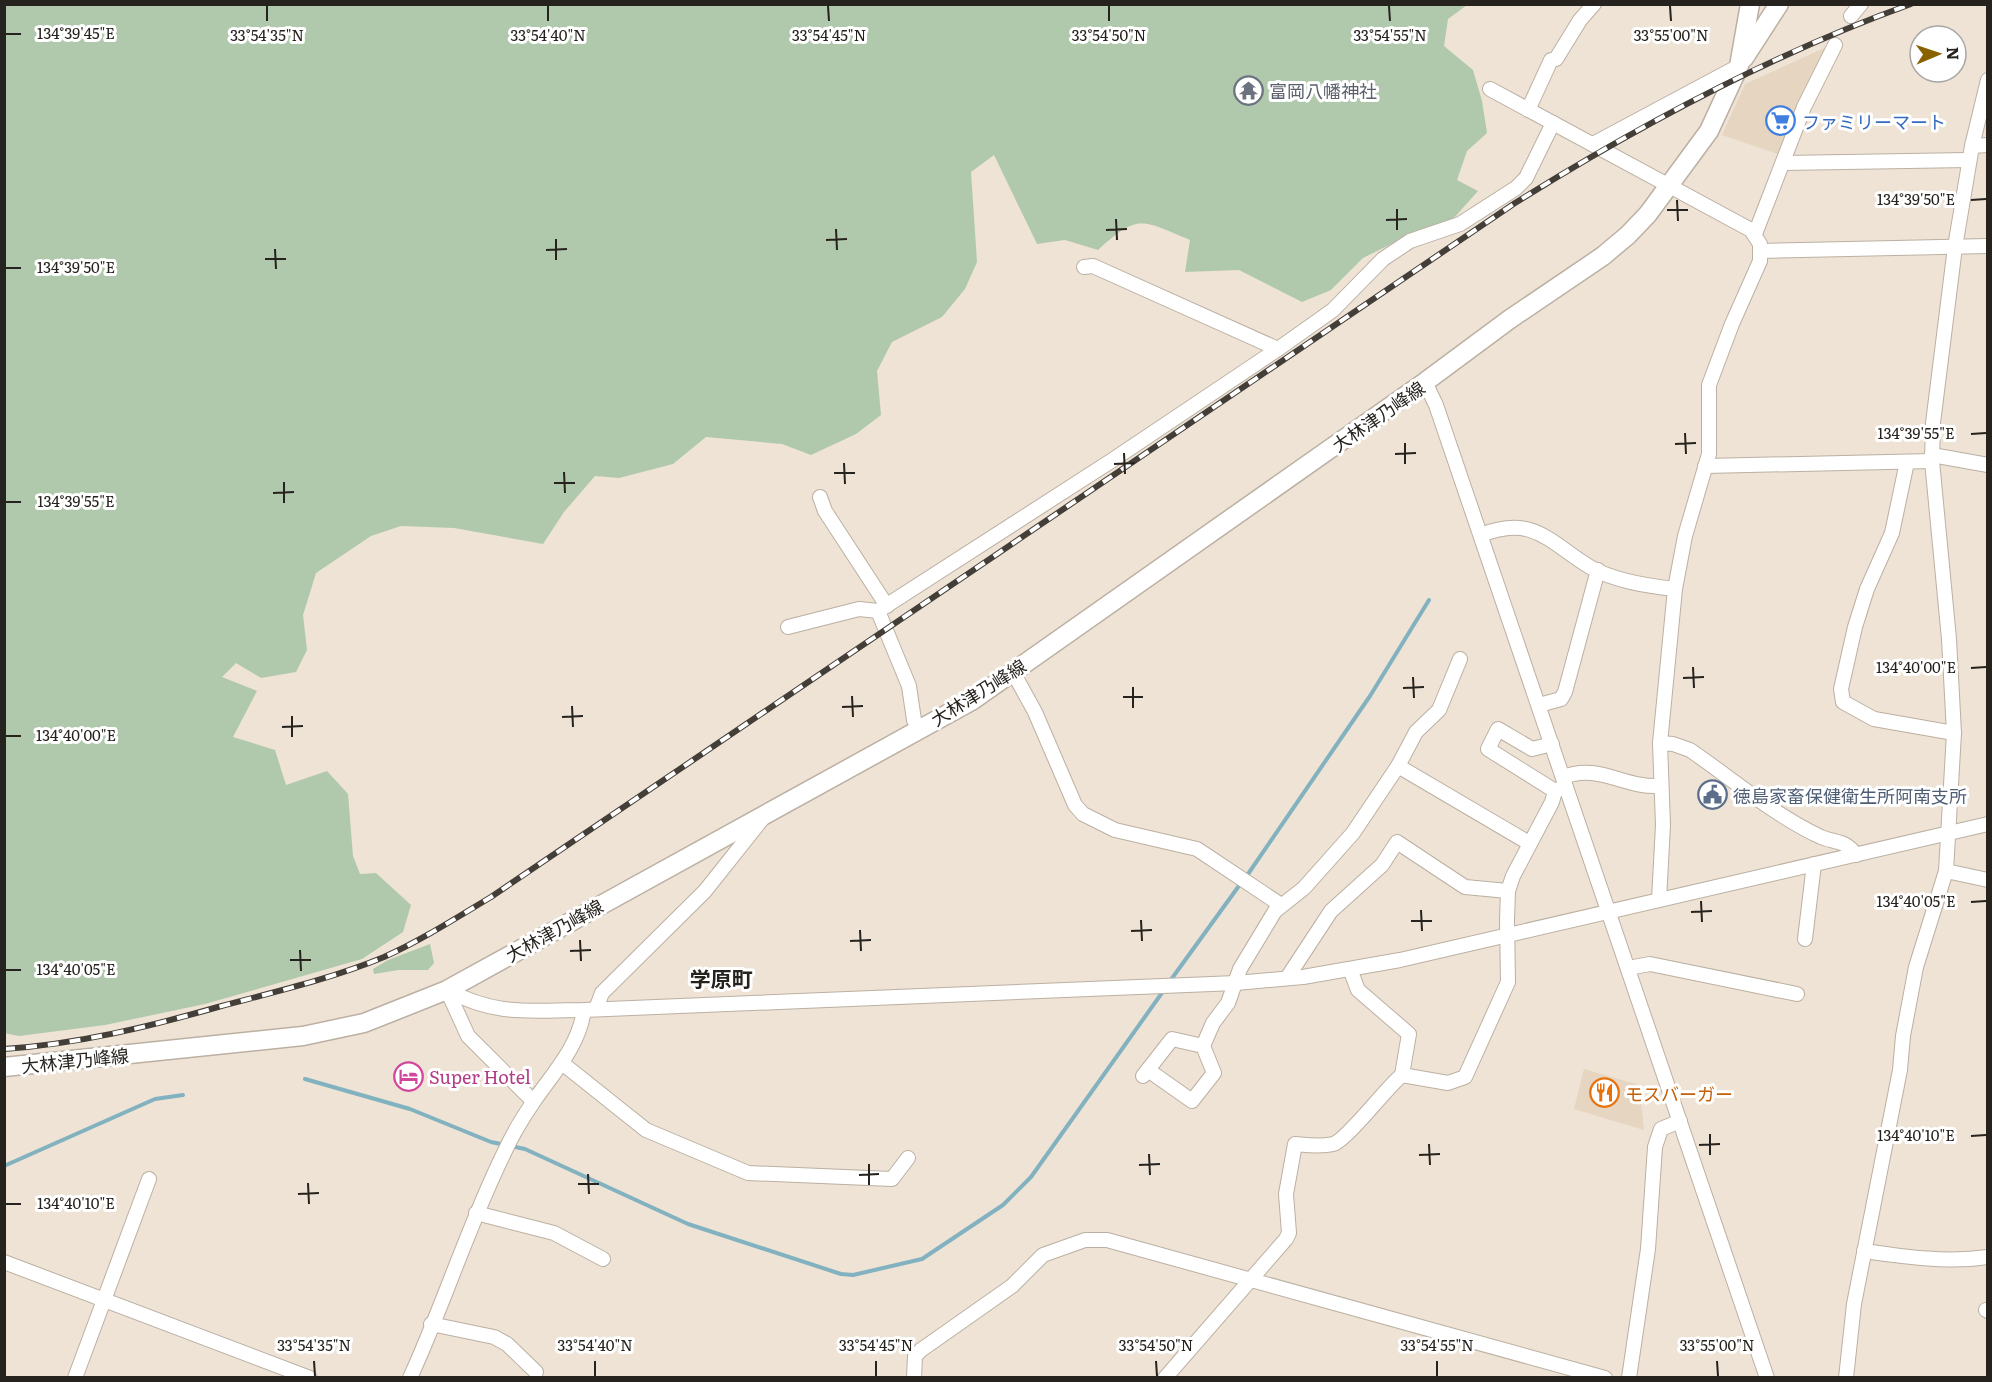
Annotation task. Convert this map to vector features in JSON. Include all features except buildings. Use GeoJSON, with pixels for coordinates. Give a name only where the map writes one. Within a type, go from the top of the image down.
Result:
{"type":"FeatureCollection","features":[{"type":"Feature","properties":{"kind":"main road","name":"大林津乃峰線"},"geometry":{"type":"LineString","coordinates":[[4,1067],[303,1036],[364,1023],[447,990],[973,700],[1425,382],[1510,319],[1603,256],[1628,235],[1709,132],[1739,66],[1750,4]]}},
{"type":"Feature","properties":{"kind":"main road"},"geometry":{"type":"LineString","coordinates":[[1739,66],[1779,4]]}},
{"type":"Feature","properties":{"kind":"street"},"geometry":{"type":"LineString","coordinates":[[1528,110],[1551,60],[1556,60],[1580,20],[1594,4]]}},
{"type":"Feature","properties":{"kind":"street"},"geometry":{"type":"LineString","coordinates":[[1851,16],[1861,4]]}},
{"type":"Feature","properties":{"kind":"street"},"geometry":{"type":"LineString","coordinates":[[1659,900],[1663,825],[1660,743],[1675,589],[1685,536],[1706,466],[1711,432],[1709,385],[1732,324],[1760,261],[1760,251],[1755,234],[1804,107],[1835,45]]}},
{"type":"Feature","properties":{"kind":"street"},"geometry":{"type":"LineString","coordinates":[[1593,144],[1739,66]]}},
{"type":"Feature","properties":{"kind":"street"},"geometry":{"type":"LineString","coordinates":[[1846,1377],[1854,1304],[1900,1070],[1903,1036],[1916,967],[1946,871],[1954,733],[1949,639],[1932,458],[1933,423],[1955,247],[1970,153],[1988,80]]}},
{"type":"Feature","properties":{"kind":"street"},"geometry":{"type":"LineString","coordinates":[[1490,89],[1755,234]]}},
{"type":"Feature","properties":{"kind":"street"},"geometry":{"type":"LineString","coordinates":[[789,627],[859,609],[882,609],[1101,468],[1333,310],[1383,259],[1410,242],[1460,224],[1516,188],[1526,178],[1553,123]]}},
{"type":"Feature","properties":{"kind":"street"},"geometry":{"type":"LineString","coordinates":[[1783,164],[1970,153],[1988,145]]}},
{"type":"Feature","properties":{"kind":"street"},"geometry":{"type":"LineString","coordinates":[[1760,251],[1988,246]]}},
{"type":"Feature","properties":{"kind":"street"},"geometry":{"type":"LineString","coordinates":[[1084,267],[1092,266],[1278,349]]}},
{"type":"Feature","properties":{"kind":"street"},"geometry":{"type":"LineString","coordinates":[[1425,382],[1436,405],[1481,535],[1552,744],[1561,785],[1609,913],[1767,1377]]}},
{"type":"Feature","properties":{"kind":"street"},"geometry":{"type":"LineString","coordinates":[[1706,466],[1907,462],[1932,458],[1988,465]]}},
{"type":"Feature","properties":{"kind":"street"},"geometry":{"type":"LineString","coordinates":[[1907,462],[1892,533],[1867,589],[1855,627],[1841,689],[1843,702],[1874,719],[1954,733]]}},
{"type":"Feature","properties":{"kind":"street"},"geometry":{"type":"LineString","coordinates":[[820,497],[825,511],[882,609],[909,686],[914,720],[919,729]]}},
{"type":"Feature","properties":{"kind":"street"},"geometry":{"type":"LineString","coordinates":[[1481,535],[1510,527],[1551,537],[1598,570],[1656,587],[1675,589]]}},
{"type":"Feature","properties":{"kind":"street"},"geometry":{"type":"LineString","coordinates":[[1539,705],[1561,699],[1565,692],[1598,570]]}},
{"type":"Feature","properties":{"kind":"street"},"geometry":{"type":"LineString","coordinates":[[1203,1046],[1172,1039],[1146,1073],[1192,1101],[1214,1073],[1203,1046],[1213,1023],[1228,1003],[1240,969],[1281,905],[1304,888],[1327,865],[1353,833],[1398,766],[1416,732],[1439,711],[1460,659]]}},
{"type":"Feature","properties":{"kind":"street"},"geometry":{"type":"LineString","coordinates":[[1013,672],[1035,712],[1075,805],[1083,814],[1129,834],[1197,849],[1281,905]]}},
{"type":"Feature","properties":{"kind":"street"},"geometry":{"type":"LineString","coordinates":[[1552,744],[1532,749],[1498,729],[1488,749],[1561,785]]}},
{"type":"Feature","properties":{"kind":"street"},"geometry":{"type":"LineString","coordinates":[[1660,743],[1673,744],[1689,750],[1800,826],[1823,838],[1846,843],[1856,855]]}},
{"type":"Feature","properties":{"kind":"street"},"geometry":{"type":"LineString","coordinates":[[1398,766],[1529,843]]}},
{"type":"Feature","properties":{"kind":"street"},"geometry":{"type":"LineString","coordinates":[[1402,1075],[1448,1083],[1465,1077],[1508,982],[1508,891],[1529,843],[1561,785],[1588,770],[1643,787],[1660,786]]}},
{"type":"Feature","properties":{"kind":"street"},"geometry":{"type":"LineString","coordinates":[[410,1377],[476,1213],[504,1152],[533,1101],[562,1063],[590,1010],[602,993],[705,891],[767,813]]}},
{"type":"Feature","properties":{"kind":"street"},"geometry":{"type":"LineString","coordinates":[[447,990],[469,1002],[500,1011],[590,1010],[1236,983],[1287,978],[1350,969],[1507,936],[1988,824]]}},
{"type":"Feature","properties":{"kind":"street"},"geometry":{"type":"LineString","coordinates":[[1287,978],[1331,911],[1382,865],[1397,842],[1465,887],[1508,891]]}},
{"type":"Feature","properties":{"kind":"street"},"geometry":{"type":"LineString","coordinates":[[1805,939],[1814,864]]}},
{"type":"Feature","properties":{"kind":"street"},"geometry":{"type":"LineString","coordinates":[[1946,871],[1988,880]]}},
{"type":"Feature","properties":{"kind":"street"},"geometry":{"type":"LineString","coordinates":[[1628,968],[1650,964],[1797,994]]}},
{"type":"Feature","properties":{"kind":"street"},"geometry":{"type":"LineString","coordinates":[[1164,1377],[1288,1233],[1286,1194],[1295,1144],[1335,1144],[1348,1135],[1364,1113],[1402,1075],[1409,1034],[1358,990],[1350,969]]}},
{"type":"Feature","properties":{"kind":"street"},"geometry":{"type":"LineString","coordinates":[[447,990],[468,1036],[533,1101]]}},
{"type":"Feature","properties":{"kind":"street"},"geometry":{"type":"LineString","coordinates":[[562,1063],[646,1130],[748,1173],[892,1179],[908,1158]]}},
{"type":"Feature","properties":{"kind":"street"},"geometry":{"type":"LineString","coordinates":[[1629,1377],[1648,1249],[1655,1147],[1661,1129],[1680,1121]]}},
{"type":"Feature","properties":{"kind":"street"},"geometry":{"type":"LineString","coordinates":[[75,1377],[149,1179]]}},
{"type":"Feature","properties":{"kind":"street"},"geometry":{"type":"LineString","coordinates":[[476,1213],[554,1233],[603,1259]]}},
{"type":"Feature","properties":{"kind":"street"},"geometry":{"type":"LineString","coordinates":[[914,1377],[915,1356],[921,1350],[1012,1286],[1043,1255],[1085,1240],[1107,1240],[1605,1377]]}},
{"type":"Feature","properties":{"kind":"street"},"geometry":{"type":"LineString","coordinates":[[1864,1251],[1959,1261],[1988,1257]]}},
{"type":"Feature","properties":{"kind":"street"},"geometry":{"type":"LineString","coordinates":[[4,1262],[310,1377]]}},
{"type":"Feature","properties":{"kind":"street"},"geometry":{"type":"LineString","coordinates":[[431,1324],[494,1337],[507,1344],[536,1372]]}},
{"type":"Feature","properties":{"kind":"shaded area"},"geometry":{"type":"Polygon","coordinates":[[[1829,46],[1781,155],[1722,135],[1745,84],[1829,46]]]}},
{"type":"Feature","properties":{"kind":"shaded area"},"geometry":{"type":"Polygon","coordinates":[[[1584,1069],[1639,1085],[1644,1130],[1574,1109],[1584,1069]]]}},
{"type":"Feature","properties":{"kind":"green space"},"geometry":{"type":"Polygon","coordinates":[[[4,5],[1467,5],[1448,19],[1444,46],[1473,70],[1482,101],[1487,133],[1467,151],[1457,180],[1478,191],[1453,219],[1403,238],[1363,258],[1331,290],[1302,302],[1239,270],[1185,272],[1190,240],[1150,225],[1132,225],[1098,250],[1065,240],[1037,244],[994,155],[971,172],[977,262],[965,289],[942,317],[892,342],[877,371],[881,415],[856,434],[811,455],[782,444],[706,437],[673,464],[619,478],[595,476],[564,512],[543,544],[454,528],[401,526],[371,536],[316,573],[303,615],[307,650],[296,672],[261,678],[236,663],[222,677],[257,691],[233,737],[275,750],[286,785],[327,771],[348,794],[353,856],[360,874],[376,873],[411,905],[403,932],[362,959],[205,1004],[105,1025],[19,1036],[4,1033],[4,5]]]}},
{"type":"Feature","properties":{"kind":"green space"},"geometry":{"type":"Polygon","coordinates":[[[430,944],[434,963],[428,970],[398,970],[374,974],[373,969],[388,960],[430,944]]]}},
{"type":"Feature","properties":{"kind":"waterway"},"geometry":{"type":"LineString","coordinates":[[1246,877],[1370,696],[1429,600]]}},
{"type":"Feature","properties":{"kind":"waterway"},"geometry":{"type":"LineString","coordinates":[[1170,981],[1241,883]]}},
{"type":"Feature","properties":{"kind":"waterway"},"geometry":{"type":"LineString","coordinates":[[305,1079],[410,1109],[491,1142],[525,1149],[688,1224],[841,1274],[853,1275],[922,1259],[1003,1205],[1031,1177],[1164,990]]}},
{"type":"Feature","properties":{"kind":"waterway"},"geometry":{"type":"LineString","coordinates":[[4,1166],[155,1099],[183,1095]]}},
{"type":"Feature","properties":{"kind":"railway"},"geometry":{"type":"LineString","coordinates":[[4,1049],[32,1047],[112,1034],[323,979],[384,957],[425,936],[491,897],[1515,203],[1610,146],[1708,93],[1808,45],[1911,4]]}},
{"type":"Feature","properties":{"kind":"place","name":"富岡八幡神社"},"geometry":{"type":"Point","coordinates":[1248,90]}},
{"type":"Feature","properties":{"kind":"place","name":"ファミリーマート"},"geometry":{"type":"Point","coordinates":[1781,121]}},
{"type":"Feature","properties":{"kind":"place","name":"徳島家畜保健衛生所阿南支所"},"geometry":{"type":"Point","coordinates":[1712,795]}},
{"type":"Feature","properties":{"kind":"place","name":"Super Hotel"},"geometry":{"type":"Point","coordinates":[408,1076]}},
{"type":"Feature","properties":{"kind":"place","name":"モスバーガー"},"geometry":{"type":"Point","coordinates":[1604,1093]}},
{"type":"Feature","properties":{"kind":"district","name":"学原町"},"geometry":{"type":"Point","coordinates":[721,977]}}]}
